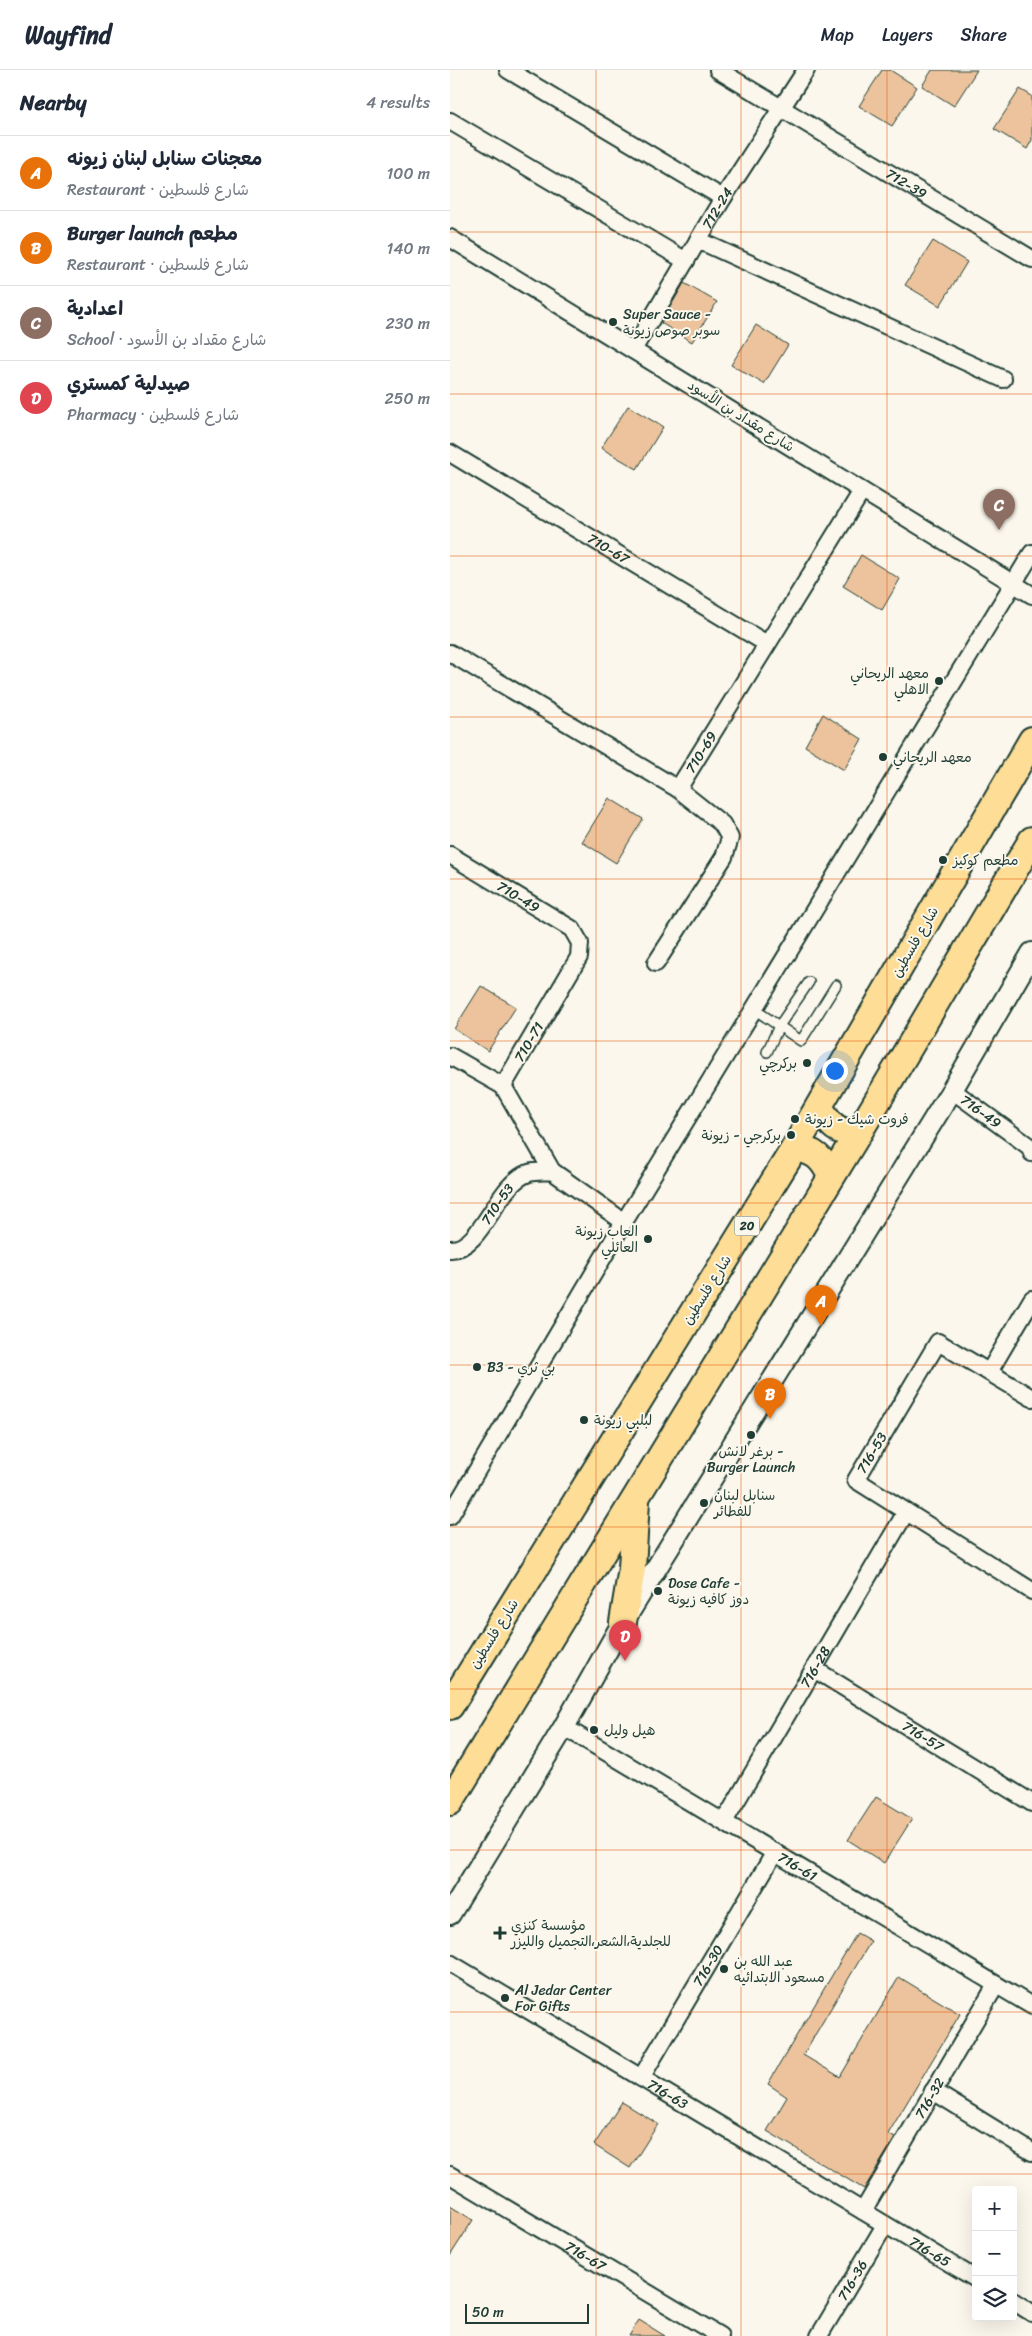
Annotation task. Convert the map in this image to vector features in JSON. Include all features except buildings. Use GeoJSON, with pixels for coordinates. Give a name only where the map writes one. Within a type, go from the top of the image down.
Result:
{"type":"FeatureCollection","features":[{"type":"Feature","properties":{"kind":"main road","name":"شارع فلسطين"},"geometry":{"type":"LineString","coordinates":[[450,1706],[794,1149],[1032,740]]}},
{"type":"Feature","properties":{"kind":"main road"},"geometry":{"type":"LineString","coordinates":[[450,1802],[859,1132],[1032,840]]}},
{"type":"Feature","properties":{"kind":"main road"},"geometry":{"type":"LineString","coordinates":[[819,1107],[828,1122],[837,1129],[847,1133],[859,1132]]}},
{"type":"Feature","properties":{"kind":"main road"},"geometry":{"type":"LineString","coordinates":[[794,1149],[804,1149],[814,1153],[825,1164],[831,1176]]}},
{"type":"Feature","properties":{"kind":"main road"},"geometry":{"type":"LineString","coordinates":[[623,1622],[632,1568],[637,1495]]}},
{"type":"Feature","properties":{"kind":"street"},"geometry":{"type":"LineString","coordinates":[[508,70],[722,198]]}},
{"type":"Feature","properties":{"kind":"street","name":"712-39"},"geometry":{"type":"LineString","coordinates":[[718,70],[1032,260]]}},
{"type":"Feature","properties":{"kind":"street","name":"712-24"},"geometry":{"type":"LineString","coordinates":[[633,350],[722,198],[806,70]]}},
{"type":"Feature","properties":{"kind":"street"},"geometry":{"type":"LineString","coordinates":[[450,121],[686,262]]}},
{"type":"Feature","properties":{"kind":"street","name":"شارع مقداد بن الأسود"},"geometry":{"type":"LineString","coordinates":[[450,238],[1032,595]]}},
{"type":"Feature","properties":{"kind":"street"},"geometry":{"type":"LineString","coordinates":[[698,240],[1002,379]]}},
{"type":"Feature","properties":{"kind":"street","name":"710-67"},"geometry":{"type":"LineString","coordinates":[[450,453],[766,644]]}},
{"type":"Feature","properties":{"kind":"street","name":"710-69"},"geometry":{"type":"LineString","coordinates":[[450,653],[678,789],[862,491]]}},
{"type":"Feature","properties":{"kind":"street"},"geometry":{"type":"LineString","coordinates":[[450,1516],[624,1222],[1032,553]]}},
{"type":"Feature","properties":{"kind":"street"},"geometry":{"type":"LineString","coordinates":[[656,963],[724,857],[730,838],[722,824],[678,789]]}},
{"type":"Feature","properties":{"kind":"street","name":"710-49"},"geometry":{"type":"LineString","coordinates":[[450,855],[572,929],[580,943]]}},
{"type":"Feature","properties":{"kind":"street","name":"710-71"},"geometry":{"type":"LineString","coordinates":[[503,1086],[579,957],[580,943]]}},
{"type":"Feature","properties":{"kind":"street"},"geometry":{"type":"LineString","coordinates":[[450,1914],[564,1727],[623,1622],[952,1090],[1032,953]]}},
{"type":"Feature","properties":{"kind":"street"},"geometry":{"type":"LineString","coordinates":[[450,1056],[503,1086],[552,1171],[624,1222]]}},
{"type":"Feature","properties":{"kind":"street","name":"716-49"},"geometry":{"type":"LineString","coordinates":[[952,1090],[1030,1147],[1032,1153]]}},
{"type":"Feature","properties":{"kind":"street","name":"710-53"},"geometry":{"type":"LineString","coordinates":[[450,1249],[455,1250],[468,1244],[513,1183],[528,1174],[552,1171]]}},
{"type":"Feature","properties":{"kind":"street"},"geometry":{"type":"LineString","coordinates":[[989,1372],[1032,1299]]}},
{"type":"Feature","properties":{"kind":"street","name":"716-53"},"geometry":{"type":"LineString","coordinates":[[1032,1398],[938,1342],[856,1480],[1032,1591]]}},
{"type":"Feature","properties":{"kind":"street","name":"716-28"},"geometry":{"type":"LineString","coordinates":[[724,1822],[906,1512]]}},
{"type":"Feature","properties":{"kind":"street","name":"716-57"},"geometry":{"type":"LineString","coordinates":[[814,1669],[1032,1803]]}},
{"type":"Feature","properties":{"kind":"street","name":"716-61"},"geometry":{"type":"LineString","coordinates":[[564,1727],[1032,2006]]}},
{"type":"Feature","properties":{"kind":"street","name":"716-30"},"geometry":{"type":"LineString","coordinates":[[641,2078],[774,1852]]}},
{"type":"Feature","properties":{"kind":"street","name":"716-63"},"geometry":{"type":"LineString","coordinates":[[450,1963],[885,2225]]}},
{"type":"Feature","properties":{"kind":"street","name":"716-32"},"geometry":{"type":"LineString","coordinates":[[863,2211],[996,1985]]}},
{"type":"Feature","properties":{"kind":"street"},"geometry":{"type":"LineString","coordinates":[[933,2091],[1032,2152]]}},
{"type":"Feature","properties":{"kind":"street","name":"716-67"},"geometry":{"type":"LineString","coordinates":[[450,2175],[720,2336]]}},
{"type":"Feature","properties":{"kind":"street","name":"716-65"},"geometry":{"type":"LineString","coordinates":[[885,2225],[972,2277]]}},
{"type":"Feature","properties":{"kind":"street","name":"716-36"},"geometry":{"type":"LineString","coordinates":[[819,2336],[885,2225]]}},
{"type":"Feature","properties":{"kind":"street"},"geometry":{"type":"LineString","coordinates":[[1017,2304],[1032,2313]]}},
{"type":"Feature","properties":{"kind":"lane"},"geometry":{"type":"LineString","coordinates":[[767,1052],[779,1026],[809,982]]}},
{"type":"Feature","properties":{"kind":"lane"},"geometry":{"type":"LineString","coordinates":[[754,1009],[801,1041],[836,986]]}},
{"type":"Feature","properties":{"kind":"place","name":"Super Sauce - سوبر صوص زيونة"},"geometry":{"type":"Point","coordinates":[613,322]}},
{"type":"Feature","properties":{"kind":"place","name":"اعدادية"},"geometry":{"type":"Point","coordinates":[999,530]}},
{"type":"Feature","properties":{"kind":"place","name":"معهد الريحاني الاهلي"},"geometry":{"type":"Point","coordinates":[939,681]}},
{"type":"Feature","properties":{"kind":"place","name":"معهد الريحاني"},"geometry":{"type":"Point","coordinates":[883,757]}},
{"type":"Feature","properties":{"kind":"place","name":"مطعم كوكيز"},"geometry":{"type":"Point","coordinates":[943,860]}},
{"type":"Feature","properties":{"kind":"place","name":"بركرچي"},"geometry":{"type":"Point","coordinates":[807,1063]}},
{"type":"Feature","properties":{"kind":"place","name":"فروت شيك - زيونة"},"geometry":{"type":"Point","coordinates":[795,1119]}},
{"type":"Feature","properties":{"kind":"place","name":"بركرجي - زيونة"},"geometry":{"type":"Point","coordinates":[791,1135]}},
{"type":"Feature","properties":{"kind":"place","name":"العاب زيونة العائلي"},"geometry":{"type":"Point","coordinates":[648,1239]}},
{"type":"Feature","properties":{"kind":"place","name":"معجنات سنابل لبنان زيونه"},"geometry":{"type":"Point","coordinates":[821,1326]}},
{"type":"Feature","properties":{"kind":"place","name":"B3 - بي ثري"},"geometry":{"type":"Point","coordinates":[477,1367]}},
{"type":"Feature","properties":{"kind":"place","name":"Burger launch مطعم"},"geometry":{"type":"Point","coordinates":[770,1419]}},
{"type":"Feature","properties":{"kind":"place","name":"لبلبي زيونة"},"geometry":{"type":"Point","coordinates":[584,1420]}},
{"type":"Feature","properties":{"kind":"place","name":"برغر لانش - Burger Launch"},"geometry":{"type":"Point","coordinates":[751,1435]}},
{"type":"Feature","properties":{"kind":"place","name":"سنابل لبنان للفطائر"},"geometry":{"type":"Point","coordinates":[704,1503]}},
{"type":"Feature","properties":{"kind":"place","name":"Dose Cafe - دوز كافيه زيونة"},"geometry":{"type":"Point","coordinates":[658,1591]}},
{"type":"Feature","properties":{"kind":"place","name":"صيدلية كمستري"},"geometry":{"type":"Point","coordinates":[625,1661]}},
{"type":"Feature","properties":{"kind":"place","name":"هيل وليل"},"geometry":{"type":"Point","coordinates":[594,1730]}},
{"type":"Feature","properties":{"kind":"place","name":"مؤسسة كنزي للجلدية،الشعر،التجميل والليزر"},"geometry":{"type":"Point","coordinates":[500,1933]}},
{"type":"Feature","properties":{"kind":"place","name":"عبد الله بن مسعود الابتدائيه"},"geometry":{"type":"Point","coordinates":[724,1969]}},
{"type":"Feature","properties":{"kind":"place","name":"Al Jedar Center For Gifts"},"geometry":{"type":"Point","coordinates":[505,1998]}}]}
